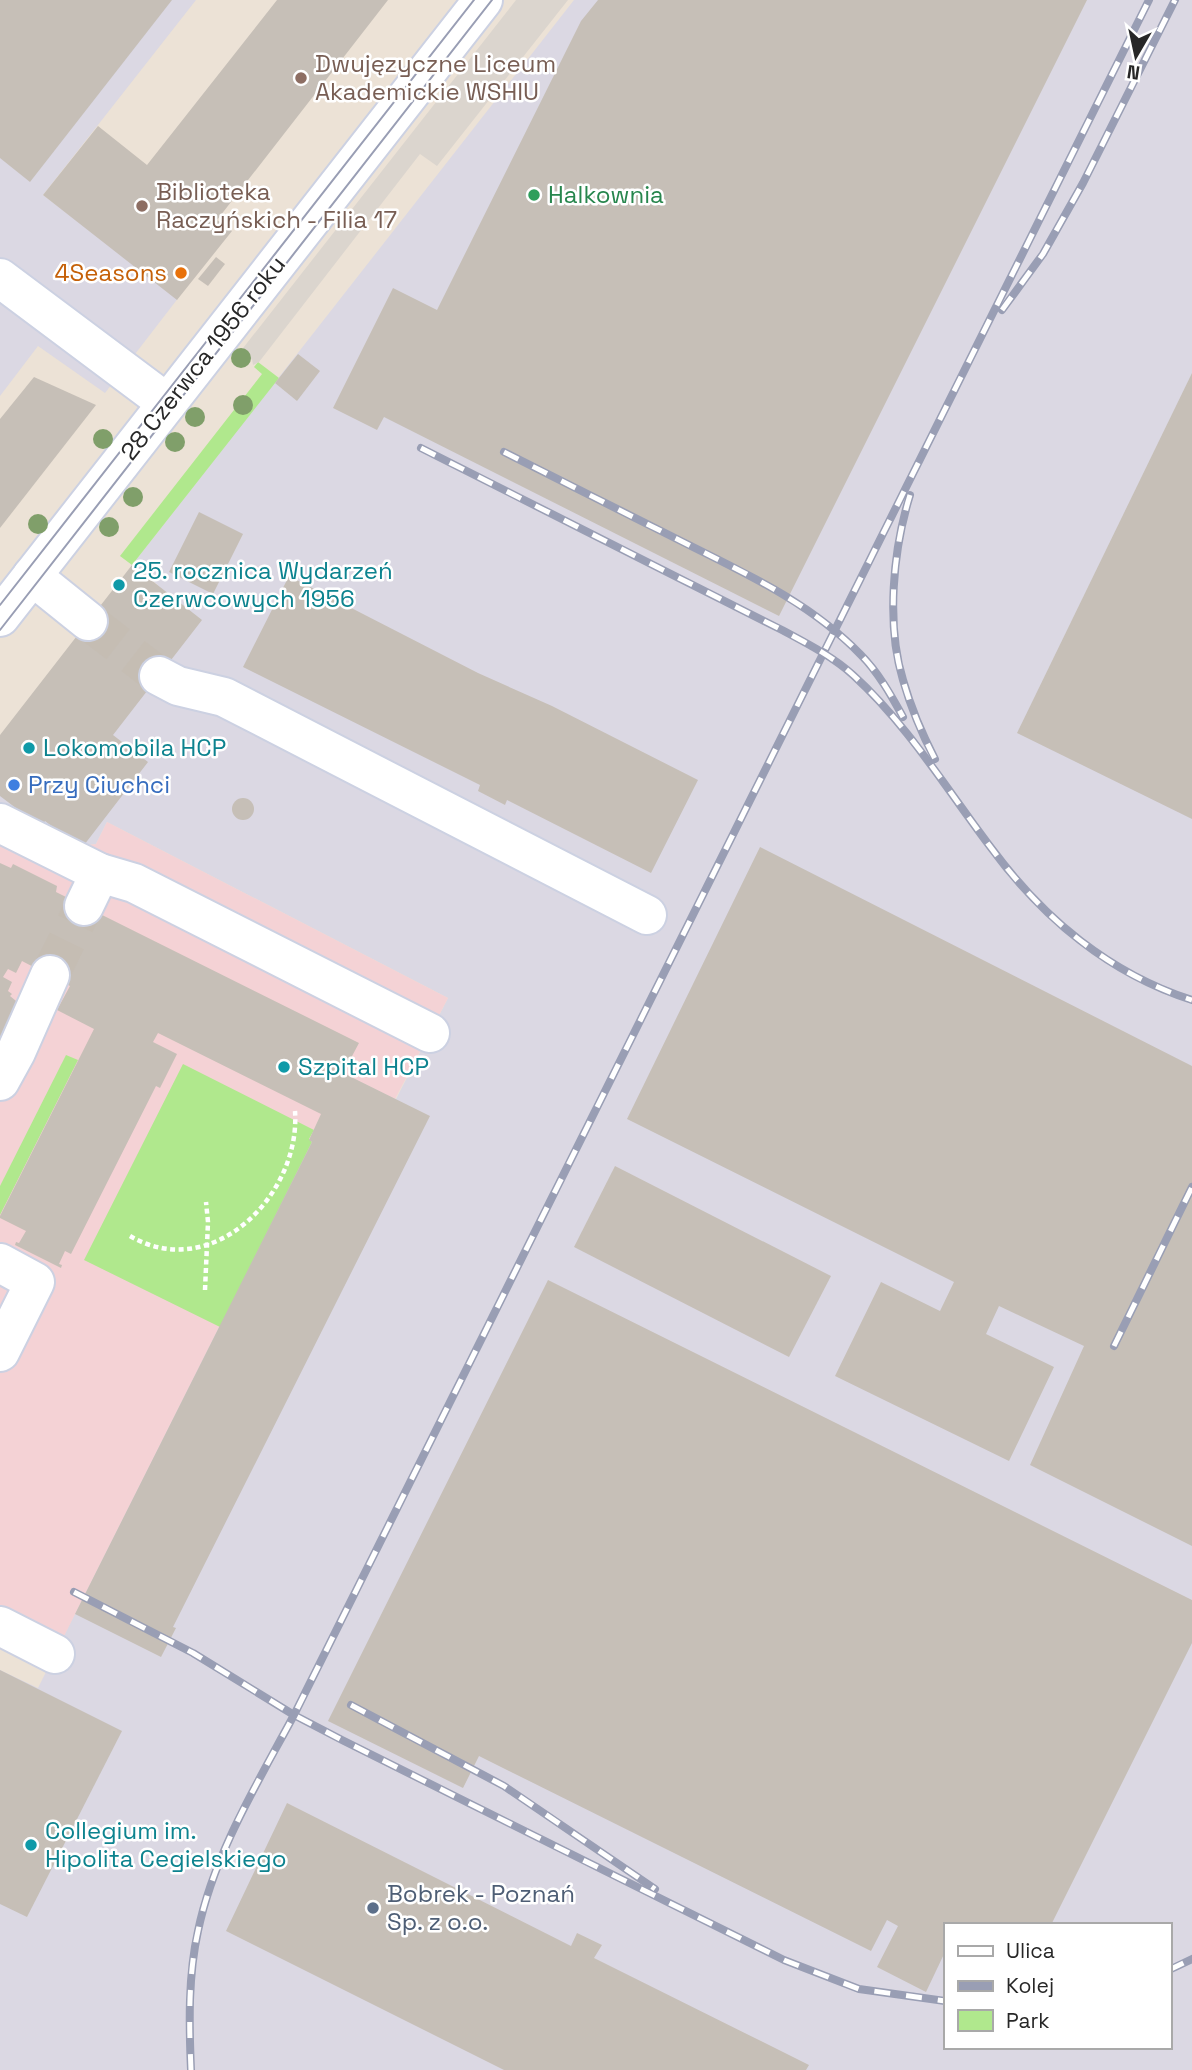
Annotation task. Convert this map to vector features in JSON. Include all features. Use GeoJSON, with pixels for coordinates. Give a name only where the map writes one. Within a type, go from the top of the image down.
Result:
{"type":"FeatureCollection","features":[{"type":"Feature","properties":{"kind":"street","name":"28 Czerwca 1956 roku"},"geometry":{"type":"LineString","coordinates":[[0,617],[483,0]]}},
{"type":"Feature","properties":{"kind":"street"},"geometry":{"type":"LineString","coordinates":[[0,278],[167,403]]}},
{"type":"Feature","properties":{"kind":"street"},"geometry":{"type":"LineString","coordinates":[[32,576],[88,621]]}},
{"type":"Feature","properties":{"kind":"street"},"geometry":{"type":"LineString","coordinates":[[159,676],[178,686],[224,697],[647,915]]}},
{"type":"Feature","properties":{"kind":"street"},"geometry":{"type":"LineString","coordinates":[[0,823],[100,873],[134,883],[430,1033]]}},
{"type":"Feature","properties":{"kind":"street"},"geometry":{"type":"LineString","coordinates":[[84,906],[100,873]]}},
{"type":"Feature","properties":{"kind":"street"},"geometry":{"type":"LineString","coordinates":[[0,1081],[50,975]]}},
{"type":"Feature","properties":{"kind":"street"},"geometry":{"type":"LineString","coordinates":[[0,1263],[36,1282],[0,1352]]}},
{"type":"Feature","properties":{"kind":"street"},"geometry":{"type":"LineString","coordinates":[[0,1626],[55,1654]]}},
{"type":"Feature","properties":{"kind":"path"},"geometry":{"type":"LineString","coordinates":[[130,1236],[146,1245],[187,1251],[206,1245],[243,1224],[272,1194],[284,1175],[296,1132],[295,1111]]}},
{"type":"Feature","properties":{"kind":"path"},"geometry":{"type":"LineString","coordinates":[[205,1290],[206,1202]]}},
{"type":"Feature","properties":{"kind":"shaded area"},"geometry":{"type":"Polygon","coordinates":[[[0,0],[196,0],[43,195],[179,297],[105,393],[38,346],[0,396],[0,0]]]}},
{"type":"Feature","properties":{"kind":"shaded area"},"geometry":{"type":"Polygon","coordinates":[[[516,0],[568,0],[437,166],[420,154],[259,362],[253,365],[252,359],[247,363],[246,357],[240,352],[516,0]]]}},
{"type":"Feature","properties":{"kind":"shaded area"},"geometry":{"type":"Polygon","coordinates":[[[574,0],[1192,0],[1192,2070],[0,2070],[0,1670],[38,1688],[343,1073],[396,1099],[448,998],[107,822],[96,844],[81,846],[0,804],[0,791],[158,585],[132,565],[574,0]]]}},
{"type":"Feature","properties":{"kind":"shaded area"},"geometry":{"type":"Polygon","coordinates":[[[0,804],[81,846],[96,844],[107,822],[448,998],[395,1099],[342,1073],[309,1139],[312,1142],[48,1668],[0,1643],[0,804]]]}},
{"type":"Feature","properties":{"kind":"green space"},"geometry":{"type":"Polygon","coordinates":[[[258,362],[279,378],[132,565],[120,556],[262,374],[254,367],[258,362]]]}},
{"type":"Feature","properties":{"kind":"green space"},"geometry":{"type":"Polygon","coordinates":[[[66,1055],[78,1060],[0,1215],[0,1186],[66,1055]]]}},
{"type":"Feature","properties":{"kind":"green space"},"geometry":{"type":"Polygon","coordinates":[[[183,1064],[314,1130],[309,1139],[312,1142],[220,1327],[84,1260],[183,1064]]]}},
{"type":"Feature","properties":{"kind":"building"},"geometry":{"type":"Polygon","coordinates":[[[0,0],[172,0],[30,182],[0,158],[0,0]]]}},
{"type":"Feature","properties":{"kind":"building"},"geometry":{"type":"Polygon","coordinates":[[[277,0],[388,0],[217,220],[232,231],[177,300],[43,195],[98,126],[147,165],[277,0]]]}},
{"type":"Feature","properties":{"kind":"building"},"geometry":{"type":"Polygon","coordinates":[[[598,0],[1087,0],[779,616],[384,417],[377,430],[333,408],[393,288],[437,310],[581,21],[598,0]]]}},
{"type":"Feature","properties":{"kind":"building"},"geometry":{"type":"Polygon","coordinates":[[[216,257],[225,264],[208,286],[198,279],[216,257]]]}},
{"type":"Feature","properties":{"kind":"building"},"geometry":{"type":"Polygon","coordinates":[[[298,354],[320,371],[297,401],[275,383],[298,354]]]}},
{"type":"Feature","properties":{"kind":"building"},"geometry":{"type":"Polygon","coordinates":[[[1192,373],[1192,819],[1017,733],[1192,373]]]}},
{"type":"Feature","properties":{"kind":"building"},"geometry":{"type":"Polygon","coordinates":[[[34,377],[96,405],[0,528],[0,419],[34,377]]]}},
{"type":"Feature","properties":{"kind":"building"},"geometry":{"type":"Polygon","coordinates":[[[199,512],[243,534],[213,594],[169,572],[199,512]]]}},
{"type":"Feature","properties":{"kind":"building"},"geometry":{"type":"Polygon","coordinates":[[[132,565],[202,620],[113,735],[148,762],[81,849],[45,821],[41,827],[0,796],[0,735],[132,565]]]}},
{"type":"Feature","properties":{"kind":"building"},"geometry":{"type":"Polygon","coordinates":[[[289,576],[478,673],[552,706],[698,780],[651,873],[507,800],[505,805],[478,791],[480,785],[243,667],[289,576]]]}},
{"type":"Feature","properties":{"kind":"building"},"geometry":{"type":"Polygon","coordinates":[[[243,798],[251,801],[254,809],[251,817],[243,820],[235,817],[232,809],[235,801],[243,798]]]}},
{"type":"Feature","properties":{"kind":"building"},"geometry":{"type":"Polygon","coordinates":[[[760,847],[1192,1066],[1192,1546],[1030,1465],[1084,1346],[999,1306],[986,1334],[1054,1367],[1009,1461],[835,1376],[881,1282],[940,1311],[954,1282],[627,1119],[760,847]]]}},
{"type":"Feature","properties":{"kind":"building"},"geometry":{"type":"Polygon","coordinates":[[[0,863],[11,868],[13,864],[57,886],[56,892],[359,1043],[343,1073],[430,1116],[173,1627],[176,1628],[161,1657],[75,1614],[312,1142],[309,1140],[321,1114],[158,1033],[153,1042],[177,1054],[160,1088],[156,1086],[71,1254],[65,1251],[59,1264],[62,1265],[61,1268],[15,1245],[26,1231],[0,1216],[94,1029],[57,1010],[70,986],[22,961],[16,973],[8,969],[3,977],[12,982],[8,991],[21,1005],[0,1041],[0,863]]]}},
{"type":"Feature","properties":{"kind":"building"},"geometry":{"type":"Polygon","coordinates":[[[615,1166],[831,1276],[789,1357],[574,1247],[615,1166]]]}},
{"type":"Feature","properties":{"kind":"building"},"geometry":{"type":"Polygon","coordinates":[[[548,1280],[1192,1600],[1192,1643],[1052,1923],[944,1923],[944,1954],[926,1992],[877,1967],[898,1926],[887,1920],[871,1951],[479,1756],[463,1788],[328,1721],[548,1280]]]}},
{"type":"Feature","properties":{"kind":"building","name":"Collegium im. Hipolita Cegielskiego"},"geometry":{"type":"Polygon","coordinates":[[[0,1670],[122,1731],[27,1917],[0,1904],[0,1670]]]}},
{"type":"Feature","properties":{"kind":"building"},"geometry":{"type":"Polygon","coordinates":[[[287,1803],[571,1946],[577,1933],[602,1945],[594,1958],[809,2065],[806,2070],[504,2070],[226,1931],[287,1803]]]}},
{"type":"Feature","properties":{"kind":"tunnel"},"geometry":{"type":"LineString","coordinates":[[88,621],[159,676]]}},
{"type":"Feature","properties":{"kind":"tunnel"},"geometry":{"type":"LineString","coordinates":[[50,975],[84,906]]}},
{"type":"Feature","properties":{"kind":"tram line"},"geometry":{"type":"LineString","coordinates":[[0,605],[474,0]]}},
{"type":"Feature","properties":{"kind":"tram line"},"geometry":{"type":"LineString","coordinates":[[0,630],[492,0]]}},
{"type":"Feature","properties":{"kind":"railway"},"geometry":{"type":"LineString","coordinates":[[191,2070],[190,2000],[198,1931],[215,1874],[238,1820],[294,1715],[1149,0]]}},
{"type":"Feature","properties":{"kind":"railway"},"geometry":{"type":"LineString","coordinates":[[1002,310],[1043,254],[1083,183],[1175,0]]}},
{"type":"Feature","properties":{"kind":"railway"},"geometry":{"type":"LineString","coordinates":[[421,448],[782,630],[836,662],[853,675],[892,715],[1012,874],[1056,920],[1080,941],[1133,975],[1192,1000]]}},
{"type":"Feature","properties":{"kind":"railway"},"geometry":{"type":"LineString","coordinates":[[504,452],[747,574],[795,602],[840,635],[861,655],[879,676],[903,717]]}},
{"type":"Feature","properties":{"kind":"railway"},"geometry":{"type":"LineString","coordinates":[[910,495],[896,563],[893,611],[895,635],[906,690],[935,759]]}},
{"type":"Feature","properties":{"kind":"railway"},"geometry":{"type":"LineString","coordinates":[[1114,1346],[1192,1187]]}},
{"type":"Feature","properties":{"kind":"railway"},"geometry":{"type":"LineString","coordinates":[[74,1592],[193,1653],[294,1715],[342,1740],[784,1960],[859,1989],[944,2001]]}},
{"type":"Feature","properties":{"kind":"railway"},"geometry":{"type":"LineString","coordinates":[[351,1705],[504,1786],[655,1889]]}},
{"type":"Feature","properties":{"kind":"railway"},"geometry":{"type":"LineString","coordinates":[[1171,1969],[1192,1959]]}},
{"type":"Feature","properties":{"kind":"place","name":"Dwujęzyczne Liceum Akademickie WSHIU"},"geometry":{"type":"Point","coordinates":[301,78]}},
{"type":"Feature","properties":{"kind":"place","name":"Halkownia"},"geometry":{"type":"Point","coordinates":[534,195]}},
{"type":"Feature","properties":{"kind":"place","name":"Biblioteka Raczyńskich - Filia 17"},"geometry":{"type":"Point","coordinates":[142,206]}},
{"type":"Feature","properties":{"kind":"place","name":"4Seasons"},"geometry":{"type":"Point","coordinates":[181,273]}},
{"type":"Feature","properties":{"kind":"place","name":"25. rocznica Wydarzeń Czerwcowych 1956"},"geometry":{"type":"Point","coordinates":[119,585]}},
{"type":"Feature","properties":{"kind":"place","name":"Lokomobila HCP"},"geometry":{"type":"Point","coordinates":[29,748]}},
{"type":"Feature","properties":{"kind":"place","name":"Przy Ciuchci"},"geometry":{"type":"Point","coordinates":[14,785]}},
{"type":"Feature","properties":{"kind":"place","name":"Szpital HCP"},"geometry":{"type":"Point","coordinates":[284,1067]}},
{"type":"Feature","properties":{"kind":"place","name":"Collegium im. Hipolita Cegielskiego"},"geometry":{"type":"Point","coordinates":[31,1845]}},
{"type":"Feature","properties":{"kind":"place","name":"Bobrek - Poznań Sp. z o.o."},"geometry":{"type":"Point","coordinates":[373,1908]}}]}
